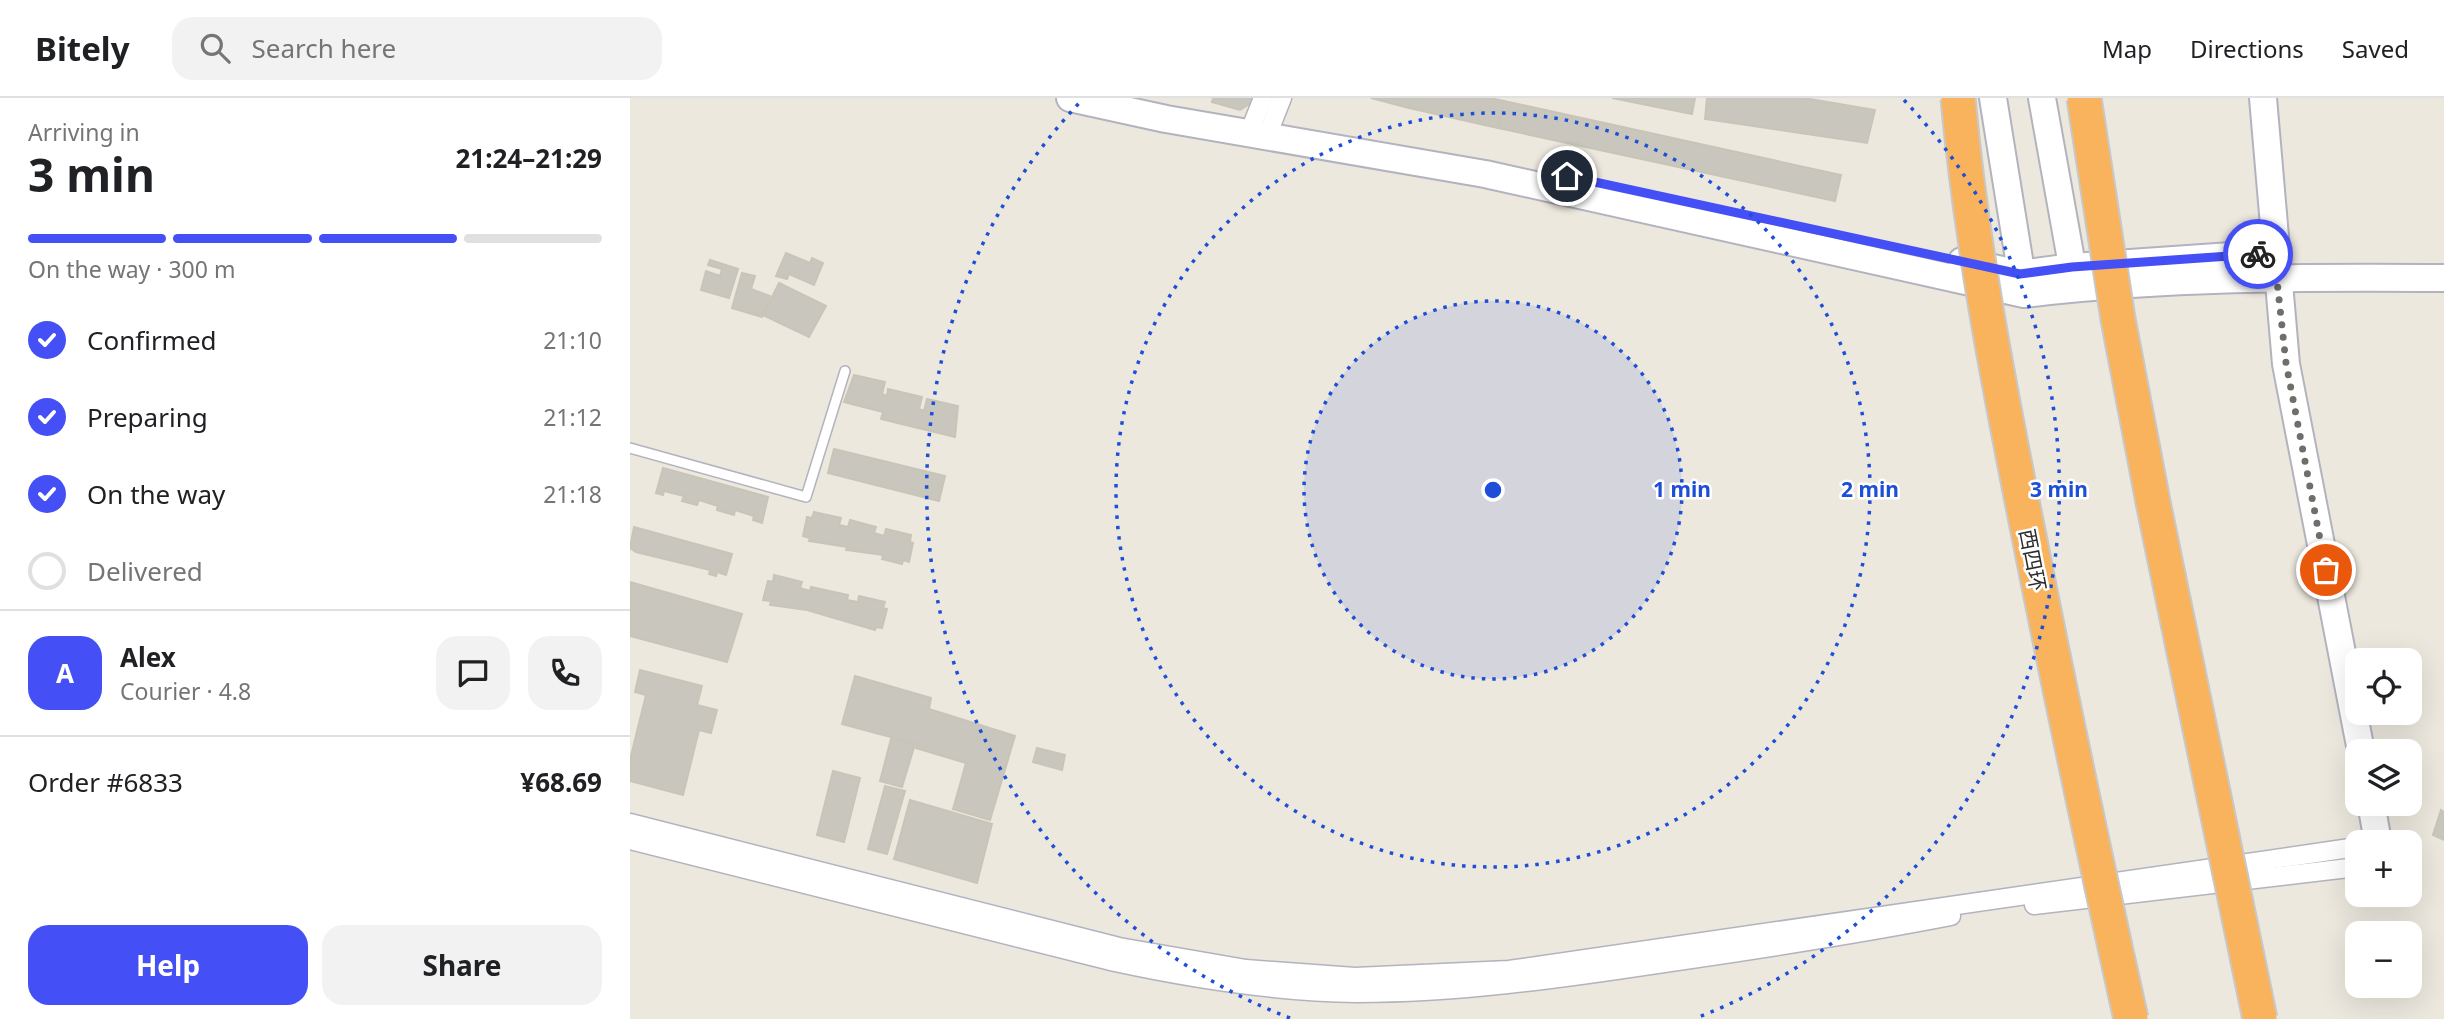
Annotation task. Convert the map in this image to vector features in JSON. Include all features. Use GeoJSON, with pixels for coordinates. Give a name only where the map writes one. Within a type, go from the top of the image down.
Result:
{"type":"FeatureCollection","features":[{"type":"Feature","properties":{"kind":"highway","name":"西四环"},"geometry":{"type":"LineString","coordinates":[[1958,98],[1967,197],[1985,310],[2070,747],[2131,1019]]}},
{"type":"Feature","properties":{"kind":"highway"},"geometry":{"type":"LineString","coordinates":[[2084,98],[2134,400],[2260,1019]]}},
{"type":"Feature","properties":{"kind":"street"},"geometry":{"type":"LineString","coordinates":[[1070,98],[1265,117]]}},
{"type":"Feature","properties":{"kind":"street"},"geometry":{"type":"LineString","coordinates":[[1144,98],[1265,117],[1485,174],[2022,284],[2074,277],[2276,265],[2444,278]]}},
{"type":"Feature","properties":{"kind":"street"},"geometry":{"type":"LineString","coordinates":[[1993,98],[2022,284]]}},
{"type":"Feature","properties":{"kind":"street"},"geometry":{"type":"LineString","coordinates":[[2042,98],[2074,277]]}},
{"type":"Feature","properties":{"kind":"street"},"geometry":{"type":"LineString","coordinates":[[2263,98],[2286,363],[2359,739]]}},
{"type":"Feature","properties":{"kind":"street"},"geometry":{"type":"LineString","coordinates":[[630,823],[1119,947],[1234,968],[1355,977],[1509,970],[2345,849]]}},
{"type":"Feature","properties":{"kind":"street"},"geometry":{"type":"LineString","coordinates":[[630,840],[1115,962],[1244,985],[1355,993],[1511,986],[1860,934],[1970,912],[2345,868]]}},
{"type":"Feature","properties":{"kind":"lane"},"geometry":{"type":"LineString","coordinates":[[630,448],[806,497],[845,371]]}},
{"type":"Feature","properties":{"kind":"building"},"geometry":{"type":"Polygon","coordinates":[[[1213,98],[1259,98],[1240,110],[1212,102],[1213,98]]]}},
{"type":"Feature","properties":{"kind":"building"},"geometry":{"type":"Polygon","coordinates":[[[1371,98],[1412,98],[1409,108],[1371,98]]]}},
{"type":"Feature","properties":{"kind":"building"},"geometry":{"type":"Polygon","coordinates":[[[1412,98],[1490,98],[1504,101],[1498,128],[1409,108],[1412,98]]]}},
{"type":"Feature","properties":{"kind":"building"},"geometry":{"type":"Polygon","coordinates":[[[1612,98],[1695,98],[1692,114],[1612,98]]]}},
{"type":"Feature","properties":{"kind":"building"},"geometry":{"type":"Polygon","coordinates":[[[1707,98],[1804,98],[1875,110],[1867,143],[1705,119],[1707,98]]]}},
{"type":"Feature","properties":{"kind":"building"},"geometry":{"type":"Polygon","coordinates":[[[1504,101],[1841,175],[1835,201],[1498,128],[1504,101]]]}},
{"type":"Feature","properties":{"kind":"building"},"geometry":{"type":"Polygon","coordinates":[[[786,253],[810,263],[812,258],[823,263],[814,285],[789,274],[787,279],[776,276],[786,253]]]}},
{"type":"Feature","properties":{"kind":"building"},"geometry":{"type":"Polygon","coordinates":[[[710,260],[738,269],[729,298],[701,290],[706,271],[720,276],[722,269],[708,265],[710,260]]]}},
{"type":"Feature","properties":{"kind":"building"},"geometry":{"type":"Polygon","coordinates":[[[742,273],[755,276],[751,289],[770,296],[762,317],[732,308],[742,273]]]}},
{"type":"Feature","properties":{"kind":"building"},"geometry":{"type":"Polygon","coordinates":[[[779,283],[826,306],[809,337],[763,315],[779,283]]]}},
{"type":"Feature","properties":{"kind":"building"},"geometry":{"type":"Polygon","coordinates":[[[854,375],[885,382],[882,394],[887,396],[888,389],[922,397],[919,409],[924,411],[927,399],[958,406],[955,437],[881,419],[883,412],[844,402],[854,375]]]}},
{"type":"Feature","properties":{"kind":"building"},"geometry":{"type":"Polygon","coordinates":[[[834,449],[945,476],[939,501],[828,473],[834,449]]]}},
{"type":"Feature","properties":{"kind":"building"},"geometry":{"type":"Polygon","coordinates":[[[663,468],[768,497],[762,523],[753,520],[754,516],[735,510],[734,515],[717,510],[718,506],[699,500],[697,505],[682,501],[684,496],[664,491],[663,495],[656,493],[663,468]]]}},
{"type":"Feature","properties":{"kind":"building"},"geometry":{"type":"Polygon","coordinates":[[[814,512],[841,518],[839,525],[848,527],[850,520],[876,527],[874,533],[884,536],[886,529],[911,535],[910,542],[913,543],[909,562],[903,560],[902,564],[882,559],[883,555],[809,541],[810,538],[803,536],[807,517],[812,518],[814,512]]]}},
{"type":"Feature","properties":{"kind":"building"},"geometry":{"type":"Polygon","coordinates":[[[634,527],[732,554],[726,575],[717,572],[716,576],[709,574],[710,570],[636,552],[630,548],[634,527]]]}},
{"type":"Feature","properties":{"kind":"building"},"geometry":{"type":"Polygon","coordinates":[[[774,575],[802,582],[800,588],[810,591],[811,587],[848,595],[847,600],[858,602],[859,596],[885,602],[883,608],[887,609],[882,628],[876,627],[875,630],[807,610],[770,605],[771,601],[763,600],[768,581],[773,582],[774,575]]]}},
{"type":"Feature","properties":{"kind":"building"},"geometry":{"type":"Polygon","coordinates":[[[630,582],[742,614],[727,662],[630,636],[630,582]]]}},
{"type":"Feature","properties":{"kind":"building"},"geometry":{"type":"Polygon","coordinates":[[[640,670],[702,686],[697,705],[717,710],[711,733],[699,730],[683,795],[630,781],[630,760],[646,695],[635,692],[640,670]]]}},
{"type":"Feature","properties":{"kind":"building"},"geometry":{"type":"Polygon","coordinates":[[[855,676],[931,698],[929,709],[1015,736],[990,820],[953,809],[966,763],[916,748],[917,744],[842,724],[855,676]]]}},
{"type":"Feature","properties":{"kind":"building"},"geometry":{"type":"Polygon","coordinates":[[[891,739],[915,744],[902,787],[880,781],[891,739]]]}},
{"type":"Feature","properties":{"kind":"building"},"geometry":{"type":"Polygon","coordinates":[[[1037,748],[1065,755],[1062,770],[1033,762],[1037,748]]]}},
{"type":"Feature","properties":{"kind":"building"},"geometry":{"type":"Polygon","coordinates":[[[833,771],[860,778],[844,842],[817,835],[833,771]]]}},
{"type":"Feature","properties":{"kind":"building"},"geometry":{"type":"Polygon","coordinates":[[[885,786],[905,791],[887,854],[868,849],[885,786]]]}},
{"type":"Feature","properties":{"kind":"building"},"geometry":{"type":"Polygon","coordinates":[[[910,800],[992,824],[977,883],[894,859],[910,800]]]}},
{"type":"Feature","properties":{"kind":"building"},"geometry":{"type":"Polygon","coordinates":[[[2441,810],[2444,812],[2444,840],[2433,835],[2441,810]]]}},
{"type":"Feature","properties":{"kind":"way so far"},"geometry":{"type":"LineString","coordinates":[[2258,254],[2274,253],[2286,363],[2326,570]]}},
{"type":"Feature","properties":{"kind":"route"},"geometry":{"type":"LineString","coordinates":[[1567,176],[2020,274],[2072,267],[2258,254]]}}]}
